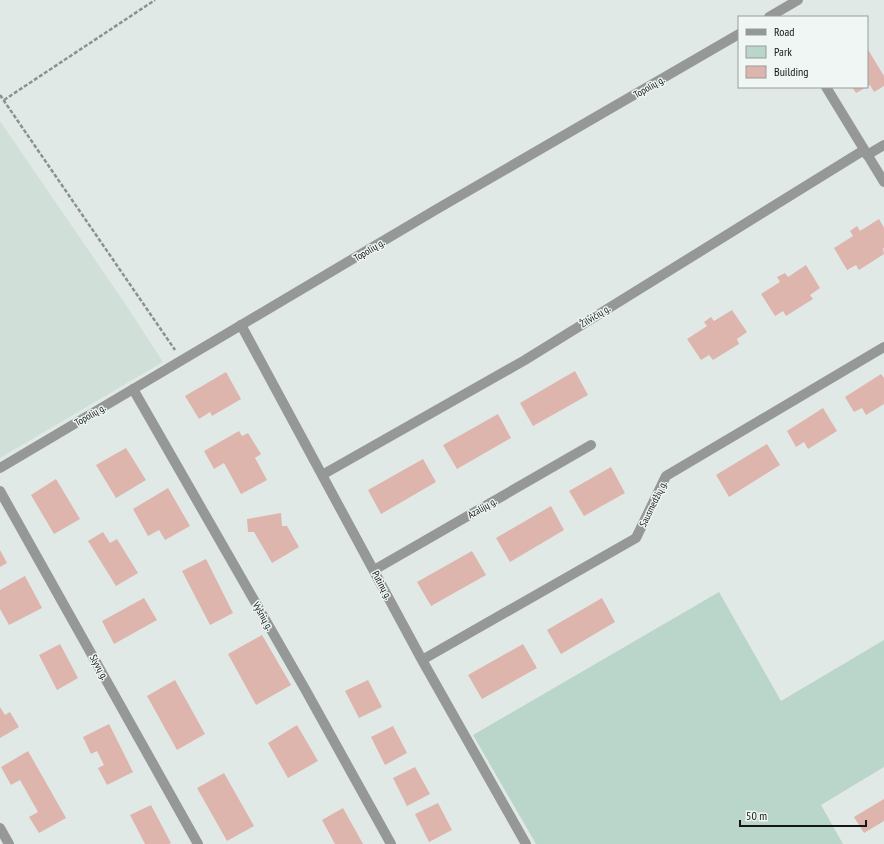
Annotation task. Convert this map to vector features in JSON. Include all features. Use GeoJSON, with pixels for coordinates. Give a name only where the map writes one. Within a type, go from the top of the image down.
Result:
{"type":"FeatureCollection","features":[{"type":"Feature","properties":{"kind":"street"},"geometry":{"type":"LineString","coordinates":[[782,14],[798,0]]}},
{"type":"Feature","properties":{"kind":"street","name":"Topolių g."},"geometry":{"type":"LineString","coordinates":[[0,468],[241,325],[738,35]]}},
{"type":"Feature","properties":{"kind":"street"},"geometry":{"type":"LineString","coordinates":[[827,88],[884,182]]}},
{"type":"Feature","properties":{"kind":"street","name":"Žilvičių g."},"geometry":{"type":"LineString","coordinates":[[322,475],[525,360],[865,152],[884,145]]}},
{"type":"Feature","properties":{"kind":"street","name":"Putinų g."},"geometry":{"type":"LineString","coordinates":[[241,325],[422,660],[526,844]]}},
{"type":"Feature","properties":{"kind":"street","name":"Sausmedžių g."},"geometry":{"type":"LineString","coordinates":[[422,660],[636,538],[666,476],[884,347]]}},
{"type":"Feature","properties":{"kind":"street","name":"Vyšnių g."},"geometry":{"type":"LineString","coordinates":[[133,390],[301,682],[391,844]]}},
{"type":"Feature","properties":{"kind":"street","name":"Azalijų g."},"geometry":{"type":"LineString","coordinates":[[374,570],[591,445]]}},
{"type":"Feature","properties":{"kind":"street","name":"Slyvų g."},"geometry":{"type":"LineString","coordinates":[[0,491],[198,844]]}},
{"type":"Feature","properties":{"kind":"street"},"geometry":{"type":"LineString","coordinates":[[0,828],[9,844]]}},
{"type":"Feature","properties":{"kind":"path"},"geometry":{"type":"LineString","coordinates":[[4,100],[155,0]]}},
{"type":"Feature","properties":{"kind":"path"},"geometry":{"type":"LineString","coordinates":[[0,95],[182,360]]}},
{"type":"Feature","properties":{"kind":"shaded area"},"geometry":{"type":"Polygon","coordinates":[[[0,121],[126,305],[163,362],[0,458],[0,121]]]}},
{"type":"Feature","properties":{"kind":"green space"},"geometry":{"type":"Polygon","coordinates":[[[719,592],[781,701],[884,640],[884,767],[821,805],[843,844],[536,844],[473,735],[719,592]]]}},
{"type":"Feature","properties":{"kind":"building"},"geometry":{"type":"Polygon","coordinates":[[[868,50],[884,76],[884,86],[874,92],[870,85],[868,86],[868,50]]]}},
{"type":"Feature","properties":{"kind":"building"},"geometry":{"type":"Polygon","coordinates":[[[853,88],[865,88],[856,93],[853,88]]]}},
{"type":"Feature","properties":{"kind":"building"},"geometry":{"type":"Polygon","coordinates":[[[879,219],[884,228],[884,254],[859,270],[856,265],[847,270],[834,248],[853,236],[850,231],[857,226],[860,231],[879,219]]]}},
{"type":"Feature","properties":{"kind":"building"},"geometry":{"type":"Polygon","coordinates":[[[806,265],[820,288],[810,295],[813,299],[786,316],[783,311],[775,316],[761,294],[780,282],[777,277],[785,273],[788,277],[806,265]]]}},
{"type":"Feature","properties":{"kind":"building"},"geometry":{"type":"Polygon","coordinates":[[[732,310],[747,332],[737,339],[739,344],[713,360],[709,355],[701,360],[687,339],[707,326],[704,322],[711,317],[714,321],[732,310]]]}},
{"type":"Feature","properties":{"kind":"building"},"geometry":{"type":"Polygon","coordinates":[[[575,371],[588,395],[533,426],[520,403],[575,371]]]}},
{"type":"Feature","properties":{"kind":"building"},"geometry":{"type":"Polygon","coordinates":[[[226,372],[241,399],[212,416],[210,412],[199,419],[185,396],[226,372]]]}},
{"type":"Feature","properties":{"kind":"building"},"geometry":{"type":"Polygon","coordinates":[[[881,374],[884,378],[884,404],[866,415],[862,408],[854,412],[845,397],[881,374]]]}},
{"type":"Feature","properties":{"kind":"building"},"geometry":{"type":"Polygon","coordinates":[[[823,408],[837,431],[808,449],[804,442],[796,447],[787,431],[823,408]]]}},
{"type":"Feature","properties":{"kind":"building"},"geometry":{"type":"Polygon","coordinates":[[[498,414],[511,438],[457,469],[443,445],[498,414]]]}},
{"type":"Feature","properties":{"kind":"building"},"geometry":{"type":"Polygon","coordinates":[[[239,431],[242,436],[248,433],[261,454],[255,458],[267,480],[241,494],[224,463],[214,469],[204,451],[239,431]]]}},
{"type":"Feature","properties":{"kind":"building"},"geometry":{"type":"Polygon","coordinates":[[[767,444],[780,465],[729,497],[716,475],[767,444]]]}},
{"type":"Feature","properties":{"kind":"building"},"geometry":{"type":"Polygon","coordinates":[[[126,448],[146,480],[116,498],[96,465],[126,448]]]}},
{"type":"Feature","properties":{"kind":"building"},"geometry":{"type":"Polygon","coordinates":[[[423,459],[436,482],[381,514],[368,490],[423,459]]]}},
{"type":"Feature","properties":{"kind":"building"},"geometry":{"type":"Polygon","coordinates":[[[611,467],[625,493],[584,516],[569,491],[611,467]]]}},
{"type":"Feature","properties":{"kind":"building"},"geometry":{"type":"Polygon","coordinates":[[[56,479],[80,519],[54,534],[31,495],[56,479]]]}},
{"type":"Feature","properties":{"kind":"building"},"geometry":{"type":"Polygon","coordinates":[[[168,488],[190,526],[165,540],[159,530],[148,536],[133,509],[168,488]]]}},
{"type":"Feature","properties":{"kind":"building"},"geometry":{"type":"Polygon","coordinates":[[[551,506],[564,530],[510,562],[496,538],[551,506]]]}},
{"type":"Feature","properties":{"kind":"building"},"geometry":{"type":"Polygon","coordinates":[[[281,513],[282,526],[287,526],[299,547],[272,563],[254,532],[248,532],[247,519],[281,513]]]}},
{"type":"Feature","properties":{"kind":"building"},"geometry":{"type":"Polygon","coordinates":[[[103,532],[110,543],[117,539],[138,573],[116,586],[88,541],[103,532]]]}},
{"type":"Feature","properties":{"kind":"building"},"geometry":{"type":"Polygon","coordinates":[[[0,550],[7,563],[0,567],[0,550]]]}},
{"type":"Feature","properties":{"kind":"building"},"geometry":{"type":"Polygon","coordinates":[[[472,551],[486,575],[431,606],[417,582],[472,551]]]}},
{"type":"Feature","properties":{"kind":"building"},"geometry":{"type":"Polygon","coordinates":[[[206,559],[233,613],[210,625],[182,571],[206,559]]]}},
{"type":"Feature","properties":{"kind":"building"},"geometry":{"type":"Polygon","coordinates":[[[25,576],[42,608],[9,625],[0,609],[0,590],[25,576]]]}},
{"type":"Feature","properties":{"kind":"building"},"geometry":{"type":"Polygon","coordinates":[[[144,598],[157,620],[114,644],[102,621],[144,598]]]}},
{"type":"Feature","properties":{"kind":"building"},"geometry":{"type":"Polygon","coordinates":[[[602,598],[615,622],[561,654],[547,630],[602,598]]]}},
{"type":"Feature","properties":{"kind":"building"},"geometry":{"type":"Polygon","coordinates":[[[262,635],[291,685],[256,705],[228,654],[262,635]]]}},
{"type":"Feature","properties":{"kind":"building"},"geometry":{"type":"Polygon","coordinates":[[[60,644],[78,678],[57,690],[39,655],[60,644]]]}},
{"type":"Feature","properties":{"kind":"building"},"geometry":{"type":"Polygon","coordinates":[[[523,644],[537,668],[482,699],[468,675],[523,644]]]}},
{"type":"Feature","properties":{"kind":"building"},"geometry":{"type":"Polygon","coordinates":[[[175,680],[205,734],[177,750],[147,696],[175,680]]]}},
{"type":"Feature","properties":{"kind":"building"},"geometry":{"type":"Polygon","coordinates":[[[368,680],[382,707],[359,718],[345,691],[368,680]]]}},
{"type":"Feature","properties":{"kind":"building"},"geometry":{"type":"Polygon","coordinates":[[[0,707],[5,715],[10,712],[19,727],[0,738],[0,707]]]}},
{"type":"Feature","properties":{"kind":"building"},"geometry":{"type":"Polygon","coordinates":[[[109,724],[133,772],[107,785],[98,768],[104,765],[97,751],[91,754],[83,737],[109,724]]]}},
{"type":"Feature","properties":{"kind":"building"},"geometry":{"type":"Polygon","coordinates":[[[297,725],[318,761],[288,778],[268,743],[297,725]]]}},
{"type":"Feature","properties":{"kind":"building"},"geometry":{"type":"Polygon","coordinates":[[[393,726],[407,753],[385,765],[371,737],[393,726]]]}},
{"type":"Feature","properties":{"kind":"building"},"geometry":{"type":"Polygon","coordinates":[[[28,751],[66,818],[39,833],[29,817],[38,812],[20,780],[11,785],[1,767],[28,751]]]}},
{"type":"Feature","properties":{"kind":"building"},"geometry":{"type":"Polygon","coordinates":[[[415,767],[430,794],[407,806],[393,778],[415,767]]]}},
{"type":"Feature","properties":{"kind":"building"},"geometry":{"type":"Polygon","coordinates":[[[224,773],[254,826],[227,841],[197,788],[224,773]]]}},
{"type":"Feature","properties":{"kind":"building"},"geometry":{"type":"Polygon","coordinates":[[[884,799],[884,821],[864,833],[854,817],[884,799]]]}},
{"type":"Feature","properties":{"kind":"building"},"geometry":{"type":"Polygon","coordinates":[[[438,803],[452,830],[429,842],[415,814],[438,803]]]}},
{"type":"Feature","properties":{"kind":"building"},"geometry":{"type":"Polygon","coordinates":[[[151,805],[171,843],[169,844],[145,844],[130,815],[151,805]]]}},
{"type":"Feature","properties":{"kind":"building"},"geometry":{"type":"Polygon","coordinates":[[[343,808],[363,844],[335,844],[322,820],[343,808]]]}}]}
